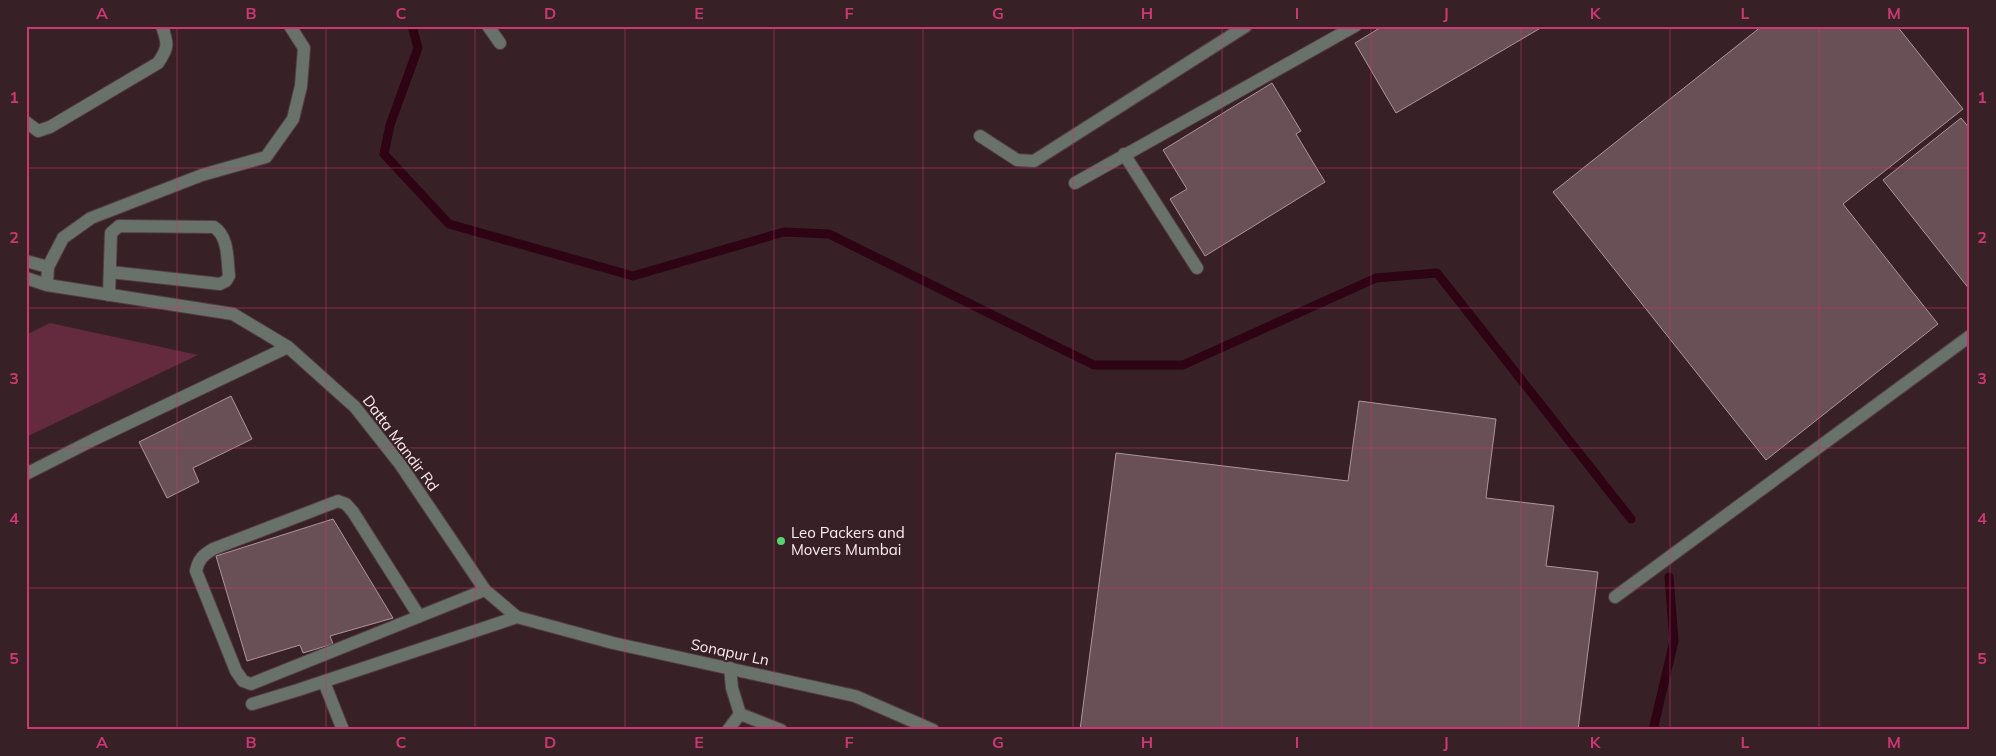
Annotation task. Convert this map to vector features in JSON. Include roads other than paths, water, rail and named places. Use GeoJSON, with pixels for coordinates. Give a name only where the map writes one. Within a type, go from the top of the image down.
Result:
{"type":"FeatureCollection","features":[{"type":"Feature","properties":{"kind":"street"},"geometry":{"type":"LineString","coordinates":[[26,122],[38,131],[50,127],[158,63],[166,53],[168,43],[162,26]]}},
{"type":"Feature","properties":{"kind":"street"},"geometry":{"type":"LineString","coordinates":[[47,285],[48,267],[63,238],[91,218],[202,175],[266,157],[294,119],[301,86],[304,48],[290,26]]}},
{"type":"Feature","properties":{"kind":"street"},"geometry":{"type":"LineString","coordinates":[[488,26],[500,43]]}},
{"type":"Feature","properties":{"kind":"street"},"geometry":{"type":"LineString","coordinates":[[980,136],[1017,160],[1034,161],[1246,26]]}},
{"type":"Feature","properties":{"kind":"street"},"geometry":{"type":"LineString","coordinates":[[1076,183],[1124,154],[1356,26]]}},
{"type":"Feature","properties":{"kind":"street"},"geometry":{"type":"LineString","coordinates":[[1124,154],[1197,268]]}},
{"type":"Feature","properties":{"kind":"street"},"geometry":{"type":"LineString","coordinates":[[110,272],[220,284],[226,281],[229,276],[224,239],[220,231],[214,227],[119,226],[111,233],[110,272],[110,295]]}},
{"type":"Feature","properties":{"kind":"street"},"geometry":{"type":"LineString","coordinates":[[29,279],[29,261],[48,267]]}},
{"type":"Feature","properties":{"kind":"street","name":"Datta Mandir Rd"},"geometry":{"type":"LineString","coordinates":[[29,279],[47,285],[233,314],[288,347],[355,407],[400,464],[485,590],[516,617]]}},
{"type":"Feature","properties":{"kind":"street"},"geometry":{"type":"LineString","coordinates":[[1615,597],[1970,336]]}},
{"type":"Feature","properties":{"kind":"street"},"geometry":{"type":"LineString","coordinates":[[26,474],[288,347]]}},
{"type":"Feature","properties":{"kind":"street"},"geometry":{"type":"LineString","coordinates":[[419,616],[353,512],[346,504],[338,501],[213,549],[204,554],[198,562],[196,571],[236,671],[243,681],[251,684],[485,590]]}},
{"type":"Feature","properties":{"kind":"street"},"geometry":{"type":"LineString","coordinates":[[252,704],[324,682],[516,617]]}},
{"type":"Feature","properties":{"kind":"street","name":"Sonapur Ln"},"geometry":{"type":"LineString","coordinates":[[516,617],[613,643],[855,696],[933,730]]}},
{"type":"Feature","properties":{"kind":"street"},"geometry":{"type":"LineString","coordinates":[[730,668],[732,688],[740,714]]}},
{"type":"Feature","properties":{"kind":"street"},"geometry":{"type":"LineString","coordinates":[[324,682],[343,730]]}},
{"type":"Feature","properties":{"kind":"street"},"geometry":{"type":"LineString","coordinates":[[728,730],[740,714]]}},
{"type":"Feature","properties":{"kind":"street"},"geometry":{"type":"LineString","coordinates":[[740,714],[781,730]]}},
{"type":"Feature","properties":{"kind":"waterway"},"geometry":{"type":"LineString","coordinates":[[412,26],[418,48],[390,125],[384,154],[449,224],[633,276],[784,232],[829,234],[1094,365],[1183,365],[1376,278],[1437,273],[1631,519]]}},
{"type":"Feature","properties":{"kind":"waterway"},"geometry":{"type":"LineString","coordinates":[[1653,730],[1674,641],[1669,577]]}},
{"type":"Feature","properties":{"kind":"place","name":"Leo Packers and Movers Mumbai"},"geometry":{"type":"Point","coordinates":[781,541]}}]}
